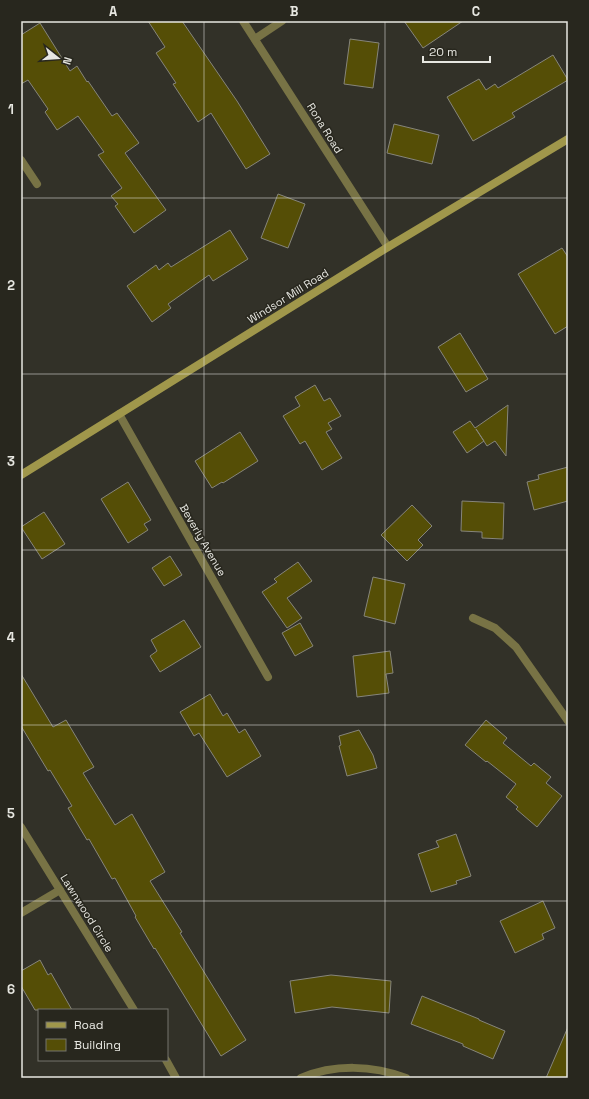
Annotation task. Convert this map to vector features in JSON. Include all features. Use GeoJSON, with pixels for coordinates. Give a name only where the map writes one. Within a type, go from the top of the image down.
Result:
{"type":"FeatureCollection","features":[{"type":"Feature","properties":{"kind":"main road","name":"Windsor Mill Road"},"geometry":{"type":"LineString","coordinates":[[21,475],[388,247],[568,138]]}},
{"type":"Feature","properties":{"kind":"street","name":"Rona Road"},"geometry":{"type":"LineString","coordinates":[[243,21],[256,39],[388,247]]}},
{"type":"Feature","properties":{"kind":"street"},"geometry":{"type":"LineString","coordinates":[[256,39],[282,21]]}},
{"type":"Feature","properties":{"kind":"street"},"geometry":{"type":"LineString","coordinates":[[21,160],[37,184]]}},
{"type":"Feature","properties":{"kind":"street","name":"Beverly Avenue"},"geometry":{"type":"LineString","coordinates":[[119,414],[268,677]]}},
{"type":"Feature","properties":{"kind":"street"},"geometry":{"type":"LineString","coordinates":[[473,618],[495,628],[516,647],[568,721]]}},
{"type":"Feature","properties":{"kind":"street","name":"Lawnwood Circle"},"geometry":{"type":"LineString","coordinates":[[21,827],[133,1009]]}},
{"type":"Feature","properties":{"kind":"street"},"geometry":{"type":"LineString","coordinates":[[21,913],[60,890]]}},
{"type":"Feature","properties":{"kind":"street"},"geometry":{"type":"LineString","coordinates":[[167,1061],[176,1078]]}},
{"type":"Feature","properties":{"kind":"street"},"geometry":{"type":"LineString","coordinates":[[301,1078],[311,1074],[340,1068],[369,1068],[396,1074],[406,1078]]}},
{"type":"Feature","properties":{"kind":"building"},"geometry":{"type":"Polygon","coordinates":[[[148,21],[182,21],[237,101],[270,154],[246,169],[211,113],[198,122],[173,84],[176,83],[156,53],[165,47],[148,21]]]}},
{"type":"Feature","properties":{"kind":"building"},"geometry":{"type":"Polygon","coordinates":[[[404,21],[463,21],[423,48],[404,21]]]}},
{"type":"Feature","properties":{"kind":"building"},"geometry":{"type":"Polygon","coordinates":[[[40,23],[70,71],[77,66],[112,116],[117,113],[139,143],[125,153],[166,210],[134,233],[115,206],[118,204],[111,196],[122,188],[98,155],[104,152],[78,116],[57,130],[45,112],[48,109],[28,80],[21,84],[21,35],[40,23]]]}},
{"type":"Feature","properties":{"kind":"building"},"geometry":{"type":"Polygon","coordinates":[[[350,39],[379,43],[373,88],[344,84],[350,39]]]}},
{"type":"Feature","properties":{"kind":"building"},"geometry":{"type":"Polygon","coordinates":[[[553,55],[568,80],[512,113],[515,117],[473,141],[447,97],[479,79],[486,90],[495,84],[498,88],[553,55]]]}},
{"type":"Feature","properties":{"kind":"building"},"geometry":{"type":"Polygon","coordinates":[[[394,124],[439,135],[432,164],[387,153],[394,124]]]}},
{"type":"Feature","properties":{"kind":"building"},"geometry":{"type":"Polygon","coordinates":[[[278,194],[305,204],[288,248],[261,238],[278,194]]]}},
{"type":"Feature","properties":{"kind":"building"},"geometry":{"type":"Polygon","coordinates":[[[230,230],[248,259],[213,281],[209,275],[168,304],[171,308],[152,322],[127,286],[156,265],[159,270],[168,263],[171,267],[230,230]]]}},
{"type":"Feature","properties":{"kind":"building"},"geometry":{"type":"Polygon","coordinates":[[[562,248],[568,257],[568,326],[555,334],[518,274],[562,248]]]}},
{"type":"Feature","properties":{"kind":"building"},"geometry":{"type":"Polygon","coordinates":[[[460,333],[488,379],[466,392],[438,347],[460,333]]]}},
{"type":"Feature","properties":{"kind":"building"},"geometry":{"type":"Polygon","coordinates":[[[315,385],[324,401],[330,398],[341,416],[328,423],[332,429],[326,432],[342,458],[322,470],[305,441],[300,444],[283,416],[300,406],[295,397],[315,385]]]}},
{"type":"Feature","properties":{"kind":"building"},"geometry":{"type":"Polygon","coordinates":[[[508,405],[506,456],[495,441],[487,446],[484,441],[467,453],[453,432],[470,421],[475,428],[508,405]]]}},
{"type":"Feature","properties":{"kind":"building"},"geometry":{"type":"Polygon","coordinates":[[[240,432],[258,461],[223,483],[222,482],[212,488],[195,461],[240,432]]]}},
{"type":"Feature","properties":{"kind":"building"},"geometry":{"type":"Polygon","coordinates":[[[568,467],[568,501],[534,510],[527,482],[539,479],[538,475],[568,467]]]}},
{"type":"Feature","properties":{"kind":"building"},"geometry":{"type":"Polygon","coordinates":[[[128,482],[151,520],[144,524],[148,530],[128,543],[101,499],[128,482]]]}},
{"type":"Feature","properties":{"kind":"building"},"geometry":{"type":"Polygon","coordinates":[[[462,501],[504,503],[503,539],[482,538],[482,532],[461,531],[462,501]]]}},
{"type":"Feature","properties":{"kind":"building"},"geometry":{"type":"Polygon","coordinates":[[[412,505],[432,526],[418,540],[423,545],[407,561],[381,535],[412,505]]]}},
{"type":"Feature","properties":{"kind":"building"},"geometry":{"type":"Polygon","coordinates":[[[44,512],[65,544],[42,559],[21,527],[44,512]]]}},
{"type":"Feature","properties":{"kind":"building"},"geometry":{"type":"Polygon","coordinates":[[[170,556],[182,575],[164,586],[152,568],[170,556]]]}},
{"type":"Feature","properties":{"kind":"building"},"geometry":{"type":"Polygon","coordinates":[[[298,562],[312,581],[287,598],[302,618],[287,628],[262,592],[277,582],[274,579],[298,562]]]}},
{"type":"Feature","properties":{"kind":"building"},"geometry":{"type":"Polygon","coordinates":[[[373,577],[405,584],[395,624],[364,616],[373,577]]]}},
{"type":"Feature","properties":{"kind":"building"},"geometry":{"type":"Polygon","coordinates":[[[184,620],[201,647],[160,672],[150,656],[157,651],[151,640],[184,620]]]}},
{"type":"Feature","properties":{"kind":"building"},"geometry":{"type":"Polygon","coordinates":[[[300,623],[313,646],[295,656],[282,633],[300,623]]]}},
{"type":"Feature","properties":{"kind":"building"},"geometry":{"type":"Polygon","coordinates":[[[390,651],[393,673],[386,674],[389,693],[357,697],[353,656],[390,651]]]}},
{"type":"Feature","properties":{"kind":"building"},"geometry":{"type":"Polygon","coordinates":[[[21,674],[53,727],[66,720],[94,767],[83,773],[115,825],[132,814],[165,872],[150,881],[246,1040],[221,1056],[155,948],[154,949],[135,917],[136,916],[115,878],[112,879],[89,839],[87,840],[68,808],[72,806],[50,770],[48,771],[21,726],[21,674]]]}},
{"type":"Feature","properties":{"kind":"building"},"geometry":{"type":"Polygon","coordinates":[[[210,694],[223,716],[227,713],[239,733],[245,729],[261,756],[227,777],[199,733],[194,736],[180,712],[210,694]]]}},
{"type":"Feature","properties":{"kind":"building"},"geometry":{"type":"Polygon","coordinates":[[[486,720],[507,738],[503,743],[531,766],[534,763],[551,777],[546,783],[562,796],[537,827],[516,809],[518,807],[506,797],[516,784],[465,745],[486,720]]]}},
{"type":"Feature","properties":{"kind":"building"},"geometry":{"type":"Polygon","coordinates":[[[359,730],[373,755],[377,768],[347,776],[339,746],[341,745],[339,736],[359,730]]]}},
{"type":"Feature","properties":{"kind":"building"},"geometry":{"type":"Polygon","coordinates":[[[456,834],[471,876],[456,881],[457,884],[431,892],[418,854],[439,847],[436,841],[456,834]]]}},
{"type":"Feature","properties":{"kind":"building"},"geometry":{"type":"Polygon","coordinates":[[[543,901],[555,928],[542,934],[544,939],[515,953],[500,921],[543,901]]]}},
{"type":"Feature","properties":{"kind":"building"},"geometry":{"type":"Polygon","coordinates":[[[40,960],[48,975],[51,973],[71,1009],[35,1010],[21,986],[21,971],[40,960]]]}},
{"type":"Feature","properties":{"kind":"building"},"geometry":{"type":"Polygon","coordinates":[[[331,975],[391,981],[389,1013],[332,1007],[295,1013],[290,981],[331,975]]]}},
{"type":"Feature","properties":{"kind":"building"},"geometry":{"type":"Polygon","coordinates":[[[422,996],[505,1031],[493,1059],[463,1046],[463,1044],[411,1024],[422,996]]]}},
{"type":"Feature","properties":{"kind":"building"},"geometry":{"type":"Polygon","coordinates":[[[568,1027],[568,1078],[546,1078],[568,1027]]]}}]}
